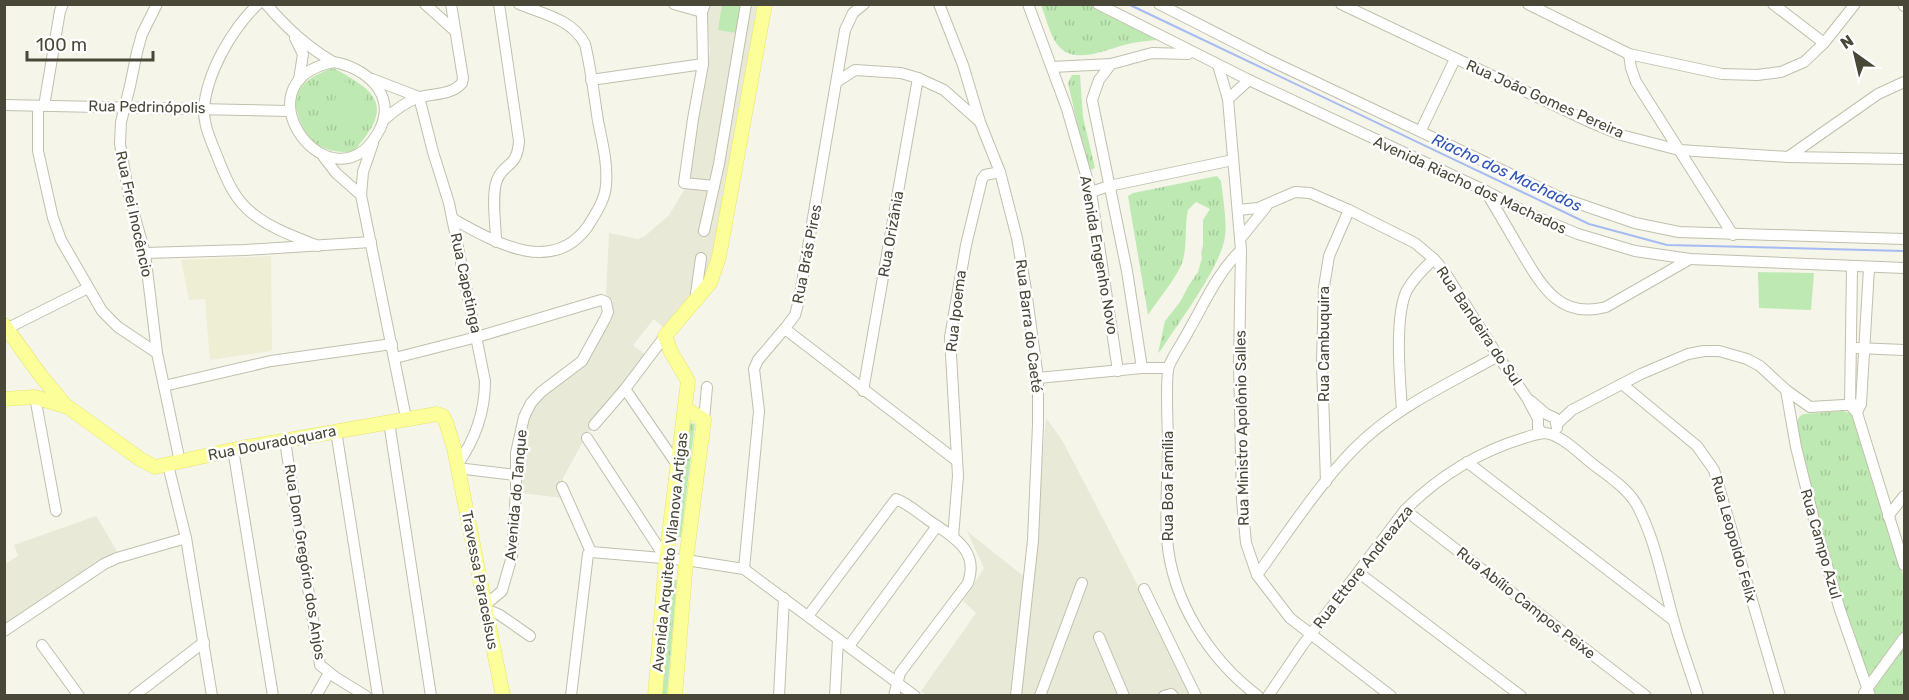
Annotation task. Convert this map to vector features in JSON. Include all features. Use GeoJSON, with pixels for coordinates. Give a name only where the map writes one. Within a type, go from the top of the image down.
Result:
{"type":"FeatureCollection","features":[{"type":"Feature","properties":{"kind":"main road"},"geometry":{"type":"LineString","coordinates":[[665,336],[710,283],[717,264],[765,4]]}},
{"type":"Feature","properties":{"kind":"main road","name":"Rua Douradoquara"},"geometry":{"type":"LineString","coordinates":[[6,327],[41,376],[68,407],[150,464],[159,467],[234,449],[436,414],[442,416],[447,424],[457,467]]}},
{"type":"Feature","properties":{"kind":"main road","name":"Avenida Arquiteto Vilanova Artigas"},"geometry":{"type":"LineString","coordinates":[[655,696],[666,559],[688,381],[670,352],[665,336]]}},
{"type":"Feature","properties":{"kind":"main road"},"geometry":{"type":"LineString","coordinates":[[4,399],[35,397],[41,376]]}},
{"type":"Feature","properties":{"kind":"main road","name":"Rua Douradoquara"},"geometry":{"type":"LineString","coordinates":[[35,397],[68,407]]}},
{"type":"Feature","properties":{"kind":"main road","name":"Avenida Arquiteto Vilanova Artigas"},"geometry":{"type":"LineString","coordinates":[[675,696],[686,560],[704,420],[685,408]]}},
{"type":"Feature","properties":{"kind":"main road","name":"Travessa Paracelsus"},"geometry":{"type":"LineString","coordinates":[[457,467],[503,696]]}},
{"type":"Feature","properties":{"kind":"street"},"geometry":{"type":"LineString","coordinates":[[63,4],[41,106],[38,151],[53,218],[61,240],[102,310],[118,327],[157,353]]}},
{"type":"Feature","properties":{"kind":"street","name":"Rua Frei Inocêncio"},"geometry":{"type":"LineString","coordinates":[[157,4],[142,34],[124,106],[120,144],[129,196],[145,253],[157,353],[212,696]]}},
{"type":"Feature","properties":{"kind":"street"},"geometry":{"type":"LineString","coordinates":[[258,4],[235,31],[224,49],[210,86],[204,108],[209,134],[223,172],[241,204],[267,223],[318,246]]}},
{"type":"Feature","properties":{"kind":"street"},"geometry":{"type":"LineString","coordinates":[[266,4],[291,33],[310,49],[368,78],[419,98]]}},
{"type":"Feature","properties":{"kind":"street"},"geometry":{"type":"LineString","coordinates":[[425,4],[455,31]]}},
{"type":"Feature","properties":{"kind":"street"},"geometry":{"type":"LineString","coordinates":[[385,119],[404,104],[419,98],[453,91],[462,83],[451,4]]}},
{"type":"Feature","properties":{"kind":"street"},"geometry":{"type":"LineString","coordinates":[[496,242],[496,184],[502,172],[516,158],[519,141],[499,4]]}},
{"type":"Feature","properties":{"kind":"street"},"geometry":{"type":"LineString","coordinates":[[453,219],[496,242],[517,250],[540,252],[558,249],[584,231],[604,197],[605,163],[585,44],[574,28],[566,22],[519,4]]}},
{"type":"Feature","properties":{"kind":"street"},"geometry":{"type":"LineString","coordinates":[[674,4],[704,8],[702,64],[684,183],[714,186]]}},
{"type":"Feature","properties":{"kind":"street"},"geometry":{"type":"LineString","coordinates":[[704,231],[719,164],[746,4]]}},
{"type":"Feature","properties":{"kind":"street","name":"Rua Brás Pires"},"geometry":{"type":"LineString","coordinates":[[744,569],[759,411],[754,369],[758,360],[795,315],[847,22],[853,13],[864,4]]}},
{"type":"Feature","properties":{"kind":"street","name":"Rua Barra do Caeté"},"geometry":{"type":"LineString","coordinates":[[939,4],[963,64],[980,122],[1000,172],[1019,249],[1038,378],[1033,540],[1016,696]]}},
{"type":"Feature","properties":{"kind":"street","name":"Avenida Engenho Novo"},"geometry":{"type":"LineString","coordinates":[[1028,4],[1067,109],[1091,192],[1118,371]]}},
{"type":"Feature","properties":{"kind":"street","name":"Avenida Riacho dos Machados"},"geometry":{"type":"LineString","coordinates":[[1098,4],[1249,81],[1486,191],[1528,214],[1578,234],[1635,251],[1690,259],[1905,268]]}},
{"type":"Feature","properties":{"kind":"street","name":"Avenida Riacho dos Machados"},"geometry":{"type":"LineString","coordinates":[[1159,4],[1271,61],[1559,197],[1635,223],[1679,232],[1905,239]]}},
{"type":"Feature","properties":{"kind":"street","name":"Rua João Gomes Pereira"},"geometry":{"type":"LineString","coordinates":[[1341,4],[1621,135],[1679,150],[1788,157],[1905,159]]}},
{"type":"Feature","properties":{"kind":"street"},"geometry":{"type":"LineString","coordinates":[[1527,4],[1629,54],[1722,74],[1757,75],[1781,72],[1796,67],[1811,57],[1855,4]]}},
{"type":"Feature","properties":{"kind":"street"},"geometry":{"type":"LineString","coordinates":[[1773,4],[1824,43]]}},
{"type":"Feature","properties":{"kind":"street"},"geometry":{"type":"LineString","coordinates":[[291,33],[303,54],[299,80],[291,98],[289,111],[292,123],[309,146],[362,195]]}},
{"type":"Feature","properties":{"kind":"street"},"geometry":{"type":"LineString","coordinates":[[843,47],[847,61],[855,70]]}},
{"type":"Feature","properties":{"kind":"street"},"geometry":{"type":"LineString","coordinates":[[1052,67],[1111,64],[1152,53],[1196,55]]}},
{"type":"Feature","properties":{"kind":"street"},"geometry":{"type":"LineString","coordinates":[[1629,54],[1636,82],[1733,235]]}},
{"type":"Feature","properties":{"kind":"street"},"geometry":{"type":"LineString","coordinates":[[1420,130],[1455,59]]}},
{"type":"Feature","properties":{"kind":"street"},"geometry":{"type":"LineString","coordinates":[[299,80],[312,69],[333,62]]}},
{"type":"Feature","properties":{"kind":"street"},"geometry":{"type":"LineString","coordinates":[[591,80],[702,64]]}},
{"type":"Feature","properties":{"kind":"street","name":"Avenida Engenho Novo"},"geometry":{"type":"LineString","coordinates":[[1111,64],[1099,80],[1092,100],[1127,271],[1142,368]]}},
{"type":"Feature","properties":{"kind":"street","name":"Rua Ministro Apolônio Salles"},"geometry":{"type":"LineString","coordinates":[[1218,65],[1228,99],[1241,250],[1239,364],[1242,500],[1246,543],[1257,575],[1290,618],[1391,696]]}},
{"type":"Feature","properties":{"kind":"street"},"geometry":{"type":"LineString","coordinates":[[838,81],[855,70],[901,74],[918,78],[944,90],[980,122]]}},
{"type":"Feature","properties":{"kind":"street"},"geometry":{"type":"LineString","coordinates":[[368,78],[378,87],[386,107],[385,119],[373,143],[363,172],[362,195],[406,418]]}},
{"type":"Feature","properties":{"kind":"street","name":"Rua Orizânia"},"geometry":{"type":"LineString","coordinates":[[863,391],[918,78]]}},
{"type":"Feature","properties":{"kind":"street"},"geometry":{"type":"LineString","coordinates":[[1228,99],[1249,81]]}},
{"type":"Feature","properties":{"kind":"street"},"geometry":{"type":"LineString","coordinates":[[1788,157],[1878,94],[1905,82]]}},
{"type":"Feature","properties":{"kind":"street","name":"Rua Capetinga"},"geometry":{"type":"LineString","coordinates":[[419,98],[453,219],[485,381],[485,399],[476,432],[457,467]]}},
{"type":"Feature","properties":{"kind":"street"},"geometry":{"type":"LineString","coordinates":[[959,101],[973,98]]}},
{"type":"Feature","properties":{"kind":"street","name":"Rua Pedrinópolis"},"geometry":{"type":"LineString","coordinates":[[4,105],[289,111]]}},
{"type":"Feature","properties":{"kind":"street"},"geometry":{"type":"LineString","coordinates":[[320,154],[331,158],[354,156],[373,143]]}},
{"type":"Feature","properties":{"kind":"street"},"geometry":{"type":"LineString","coordinates":[[1091,192],[1109,186],[1233,160]]}},
{"type":"Feature","properties":{"kind":"street"},"geometry":{"type":"LineString","coordinates":[[719,164],[734,178]]}},
{"type":"Feature","properties":{"kind":"street","name":"Rua Ipoema"},"geometry":{"type":"LineString","coordinates":[[953,537],[958,476],[950,337],[966,245],[982,180],[985,176],[1000,172]]}},
{"type":"Feature","properties":{"kind":"street"},"geometry":{"type":"LineString","coordinates":[[1486,191],[1546,290],[1557,300],[1570,307],[1588,310],[1606,306],[1690,259]]}},
{"type":"Feature","properties":{"kind":"street","name":"Rua Bandeira do Sul"},"geometry":{"type":"LineString","coordinates":[[1238,210],[1252,210],[1288,194],[1303,192],[1349,210],[1415,243],[1444,271],[1498,356],[1543,417]]}},
{"type":"Feature","properties":{"kind":"street","name":"Rua Bandeira do Sul"},"geometry":{"type":"LineString","coordinates":[[1240,239],[1268,204]]}},
{"type":"Feature","properties":{"kind":"street","name":"Rua Cambuquira"},"geometry":{"type":"LineString","coordinates":[[1326,482],[1322,363],[1324,286],[1329,256],[1349,210]]}},
{"type":"Feature","properties":{"kind":"street"},"geometry":{"type":"LineString","coordinates":[[145,253],[372,242]]}},
{"type":"Feature","properties":{"kind":"street","name":"Rua Boa Família"},"geometry":{"type":"LineString","coordinates":[[1241,250],[1231,259],[1168,368],[1167,538],[1172,570],[1192,621],[1208,646],[1227,669],[1258,696]]}},
{"type":"Feature","properties":{"kind":"street"},"geometry":{"type":"LineString","coordinates":[[695,301],[701,258]]}},
{"type":"Feature","properties":{"kind":"street"},"geometry":{"type":"LineString","coordinates":[[1402,410],[1399,363],[1402,308],[1406,292],[1434,259]]}},
{"type":"Feature","properties":{"kind":"street"},"geometry":{"type":"LineString","coordinates":[[1852,267],[1851,347],[1856,407],[1905,565]]}},
{"type":"Feature","properties":{"kind":"street"},"geometry":{"type":"LineString","coordinates":[[1856,407],[1864,348],[1869,268]]}},
{"type":"Feature","properties":{"kind":"street","name":"Rua Boa Família"},"geometry":{"type":"LineString","coordinates":[[1210,293],[1227,278],[1241,276]]}},
{"type":"Feature","properties":{"kind":"street"},"geometry":{"type":"LineString","coordinates":[[6,327],[88,288]]}},
{"type":"Feature","properties":{"kind":"street","name":"Avenida do Tanque"},"geometry":{"type":"LineString","coordinates":[[477,337],[601,300],[606,302],[608,312],[582,361],[541,392],[531,403],[524,417],[518,439],[512,556],[502,591],[485,607]]}},
{"type":"Feature","properties":{"kind":"street"},"geometry":{"type":"LineString","coordinates":[[784,329],[957,460]]}},
{"type":"Feature","properties":{"kind":"street"},"geometry":{"type":"LineString","coordinates":[[594,425],[665,336]]}},
{"type":"Feature","properties":{"kind":"street"},"geometry":{"type":"LineString","coordinates":[[395,358],[477,337]]}},
{"type":"Feature","properties":{"kind":"street"},"geometry":{"type":"LineString","coordinates":[[164,386],[271,361],[392,344]]}},
{"type":"Feature","properties":{"kind":"street"},"geometry":{"type":"LineString","coordinates":[[1851,347],[1905,350]]}},
{"type":"Feature","properties":{"kind":"street","name":"Rua Ettore Andreazza"},"geometry":{"type":"LineString","coordinates":[[1509,443],[1543,417],[1572,410],[1641,374],[1688,354],[1704,351],[1735,354],[1754,363],[1810,407]]}},
{"type":"Feature","properties":{"kind":"street"},"geometry":{"type":"LineString","coordinates":[[1257,575],[1326,482],[1368,435],[1402,410],[1498,356]]}},
{"type":"Feature","properties":{"kind":"street"},"geometry":{"type":"LineString","coordinates":[[1038,378],[1142,368],[1168,368]]}},
{"type":"Feature","properties":{"kind":"street","name":"Rua Leopoldo Felix"},"geometry":{"type":"LineString","coordinates":[[1622,384],[1697,446],[1714,470],[1780,696]]}},
{"type":"Feature","properties":{"kind":"street","name":"Avenida Arquiteto Vilanova Artigas"},"geometry":{"type":"LineString","coordinates":[[704,420],[707,387]]}},
{"type":"Feature","properties":{"kind":"street"},"geometry":{"type":"LineString","coordinates":[[625,389],[678,466]]}},
{"type":"Feature","properties":{"kind":"street","name":"Rua Campo Azul"},"geometry":{"type":"LineString","coordinates":[[1786,390],[1805,490],[1866,693]]}},
{"type":"Feature","properties":{"kind":"street"},"geometry":{"type":"LineString","coordinates":[[35,397],[56,511]]}},
{"type":"Feature","properties":{"kind":"street"},"geometry":{"type":"LineString","coordinates":[[1792,422],[1810,407],[1856,407]]}},
{"type":"Feature","properties":{"kind":"street","name":"Rua Ettore Andreazza"},"geometry":{"type":"LineString","coordinates":[[1268,696],[1311,634],[1405,510],[1424,491],[1467,462],[1509,443],[1551,429],[1572,410]]}},
{"type":"Feature","properties":{"kind":"street"},"geometry":{"type":"LineString","coordinates":[[1551,429],[1555,418],[1543,417],[1538,428],[1551,429],[1625,490],[1638,507],[1662,574],[1673,620],[1698,696]]}},
{"type":"Feature","properties":{"kind":"street"},"geometry":{"type":"LineString","coordinates":[[388,422],[431,696]]}},
{"type":"Feature","properties":{"kind":"street"},"geometry":{"type":"LineString","coordinates":[[336,431],[378,696]]}},
{"type":"Feature","properties":{"kind":"street"},"geometry":{"type":"LineString","coordinates":[[587,438],[666,559]]}},
{"type":"Feature","properties":{"kind":"street","name":"Rua Dom Gregório dos Anjos"},"geometry":{"type":"LineString","coordinates":[[285,441],[319,659],[322,668],[366,696]]}},
{"type":"Feature","properties":{"kind":"street"},"geometry":{"type":"LineString","coordinates":[[234,449],[273,696]]}},
{"type":"Feature","properties":{"kind":"street"},"geometry":{"type":"LineString","coordinates":[[1467,462],[1673,620]]}},
{"type":"Feature","properties":{"kind":"street"},"geometry":{"type":"LineString","coordinates":[[457,467],[515,475]]}},
{"type":"Feature","properties":{"kind":"street"},"geometry":{"type":"LineString","coordinates":[[562,487],[591,552]]}},
{"type":"Feature","properties":{"kind":"street"},"geometry":{"type":"LineString","coordinates":[[1888,516],[1905,496]]}},
{"type":"Feature","properties":{"kind":"street"},"geometry":{"type":"LineString","coordinates":[[808,616],[896,499],[961,543],[971,564],[968,583],[900,674],[894,696]]}},
{"type":"Feature","properties":{"kind":"street","name":"Rua Abílio Campos Peixe"},"geometry":{"type":"LineString","coordinates":[[1405,510],[1646,696]]}},
{"type":"Feature","properties":{"kind":"street"},"geometry":{"type":"LineString","coordinates":[[652,535],[664,534],[670,525]]}},
{"type":"Feature","properties":{"kind":"street"},"geometry":{"type":"LineString","coordinates":[[849,646],[937,526]]}},
{"type":"Feature","properties":{"kind":"street"},"geometry":{"type":"LineString","coordinates":[[4,631],[104,564],[186,538]]}},
{"type":"Feature","properties":{"kind":"street"},"geometry":{"type":"LineString","coordinates":[[591,552],[686,560],[744,569],[915,696]]}},
{"type":"Feature","properties":{"kind":"street"},"geometry":{"type":"LineString","coordinates":[[570,696],[588,554],[591,552]]}},
{"type":"Feature","properties":{"kind":"street"},"geometry":{"type":"LineString","coordinates":[[1359,573],[1521,696]]}},
{"type":"Feature","properties":{"kind":"street"},"geometry":{"type":"LineString","coordinates":[[1040,696],[1082,583]]}},
{"type":"Feature","properties":{"kind":"street"},"geometry":{"type":"LineString","coordinates":[[1144,589],[1196,696]]}},
{"type":"Feature","properties":{"kind":"street"},"geometry":{"type":"LineString","coordinates":[[779,696],[784,598]]}},
{"type":"Feature","properties":{"kind":"street"},"geometry":{"type":"LineString","coordinates":[[485,607],[530,636]]}},
{"type":"Feature","properties":{"kind":"street"},"geometry":{"type":"LineString","coordinates":[[1099,637],[1124,696]]}},
{"type":"Feature","properties":{"kind":"street"},"geometry":{"type":"LineString","coordinates":[[1866,693],[1905,638]]}},
{"type":"Feature","properties":{"kind":"street"},"geometry":{"type":"LineString","coordinates":[[835,696],[838,639]]}},
{"type":"Feature","properties":{"kind":"street"},"geometry":{"type":"LineString","coordinates":[[140,694],[204,642]]}},
{"type":"Feature","properties":{"kind":"street"},"geometry":{"type":"LineString","coordinates":[[42,645],[79,696]]}},
{"type":"Feature","properties":{"kind":"street"},"geometry":{"type":"LineString","coordinates":[[316,696],[329,673]]}},
{"type":"Feature","properties":{"kind":"street"},"geometry":{"type":"LineString","coordinates":[[1164,696],[1173,696]]}},
{"type":"Feature","properties":{"kind":"shaded area"},"geometry":{"type":"Polygon","coordinates":[[[709,5],[771,5],[715,264],[664,328],[654,319],[633,345],[646,355],[586,436],[563,478],[563,498],[521,493],[525,423],[546,387],[587,356],[610,314],[613,301],[606,295],[609,233],[638,239],[645,236],[669,215],[686,187],[710,51],[706,19],[709,5]]]}},
{"type":"Feature","properties":{"kind":"shaded area"},"geometry":{"type":"Polygon","coordinates":[[[271,256],[272,351],[210,360],[205,299],[189,300],[181,260],[271,256]]]}},
{"type":"Feature","properties":{"kind":"shaded area"},"geometry":{"type":"Polygon","coordinates":[[[1046,418],[1062,440],[1195,695],[927,696],[921,691],[976,613],[963,601],[984,568],[967,531],[1031,582],[1046,418]]]}},
{"type":"Feature","properties":{"kind":"shaded area"},"geometry":{"type":"Polygon","coordinates":[[[96,516],[120,556],[5,630],[5,564],[18,556],[14,545],[96,516]]]}},
{"type":"Feature","properties":{"kind":"green space"},"geometry":{"type":"Polygon","coordinates":[[[722,5],[741,5],[736,33],[718,30],[722,5]]]}},
{"type":"Feature","properties":{"kind":"green space"},"geometry":{"type":"Polygon","coordinates":[[[1041,5],[1089,5],[1157,40],[1128,44],[1089,55],[1071,54],[1063,51],[1054,40],[1041,5]]]}},
{"type":"Feature","properties":{"kind":"green space"},"geometry":{"type":"Polygon","coordinates":[[[333,68],[362,85],[376,103],[377,113],[374,124],[353,152],[327,149],[313,141],[303,128],[297,110],[296,98],[303,85],[333,68]]]}},
{"type":"Feature","properties":{"kind":"green space"},"geometry":{"type":"Polygon","coordinates":[[[1072,75],[1080,75],[1083,117],[1095,168],[1088,171],[1068,83],[1072,75]]]}},
{"type":"Feature","properties":{"kind":"green space"},"geometry":{"type":"Polygon","coordinates":[[[344,81],[368,93],[348,130],[325,119],[344,81]]]}},
{"type":"Feature","properties":{"kind":"green space"},"geometry":{"type":"Polygon","coordinates":[[[1217,176],[1221,181],[1225,216],[1225,237],[1222,250],[1198,295],[1158,353],[1165,321],[1180,302],[1198,272],[1202,258],[1203,220],[1210,209],[1196,202],[1188,210],[1182,263],[1148,315],[1128,196],[1133,193],[1217,176]]]}},
{"type":"Feature","properties":{"kind":"green space"},"geometry":{"type":"Polygon","coordinates":[[[1758,272],[1814,273],[1811,310],[1759,308],[1758,272]]]}},
{"type":"Feature","properties":{"kind":"green space"},"geometry":{"type":"Polygon","coordinates":[[[1843,411],[1856,418],[1904,578],[1904,695],[1873,695],[1819,531],[1796,424],[1803,414],[1843,411]]]}},
{"type":"Feature","properties":{"kind":"green space"},"geometry":{"type":"Polygon","coordinates":[[[690,423],[695,424],[681,537],[677,537],[690,423]]]}},
{"type":"Feature","properties":{"kind":"green space"},"geometry":{"type":"Polygon","coordinates":[[[672,580],[677,580],[667,695],[662,695],[672,580]]]}},
{"type":"Feature","properties":{"kind":"waterway","name":"Riacho dos Machados"},"geometry":{"type":"LineString","coordinates":[[1128,4],[1589,224],[1667,245],[1904,251]]}}]}
